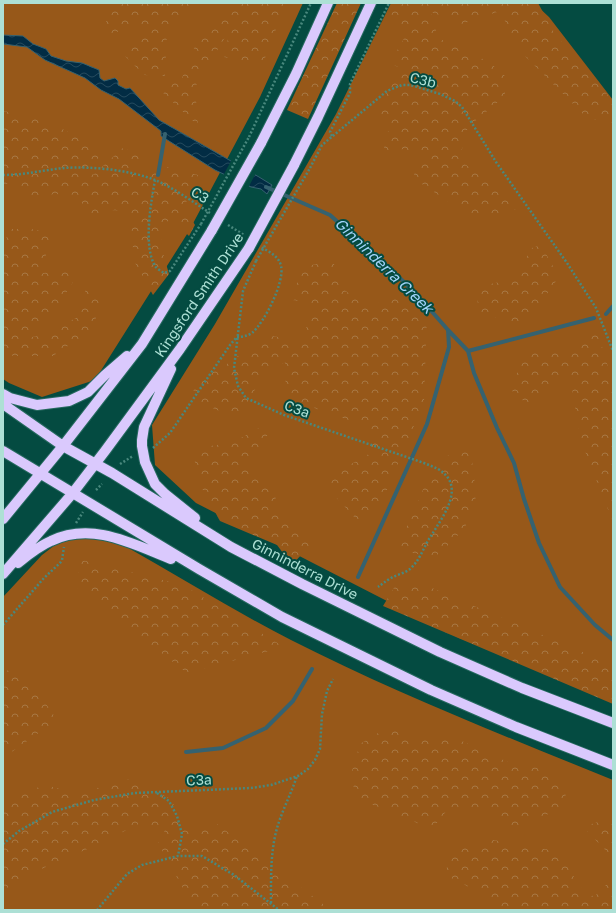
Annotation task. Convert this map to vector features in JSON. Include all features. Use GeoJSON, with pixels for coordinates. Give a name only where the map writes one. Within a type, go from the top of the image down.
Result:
{"type":"FeatureCollection","features":[{"type":"Feature","properties":{"kind":"main road","name":"Kingsford Smith Drive"},"geometry":{"type":"LineString","coordinates":[[3,519],[63,446],[142,344],[237,188],[261,144],[296,74],[328,3]]}},
{"type":"Feature","properties":{"kind":"main road","name":"Kingsford Smith Drive"},"geometry":{"type":"LineString","coordinates":[[3,574],[72,494],[94,463],[106,450],[180,349],[249,243],[294,165],[318,117],[370,3]]}},
{"type":"Feature","properties":{"kind":"main road"},"geometry":{"type":"LineString","coordinates":[[3,394],[10,398],[37,405],[69,401],[88,392],[105,375],[142,344]]}},
{"type":"Feature","properties":{"kind":"main road"},"geometry":{"type":"LineString","coordinates":[[180,349],[144,427],[142,440],[145,462],[155,484],[164,494],[232,547]]}},
{"type":"Feature","properties":{"kind":"main road","name":"Ginninderra Drive"},"geometry":{"type":"LineString","coordinates":[[3,404],[63,446],[119,477],[232,547],[302,584],[440,652],[522,688],[613,724]]}},
{"type":"Feature","properties":{"kind":"main road"},"geometry":{"type":"LineString","coordinates":[[3,451],[199,570],[282,617],[431,690],[516,727],[613,765]]}},
{"type":"Feature","properties":{"kind":"main road"},"geometry":{"type":"LineString","coordinates":[[3,574],[52,540],[85,532],[119,537],[199,570]]}},
{"type":"Feature","properties":{"kind":"path"},"geometry":{"type":"LineString","coordinates":[[155,180],[150,205],[149,235],[151,255],[155,267],[164,273],[170,271],[201,224],[249,137],[311,3]]}},
{"type":"Feature","properties":{"kind":"path"},"geometry":{"type":"LineString","coordinates":[[332,136],[330,132],[350,92],[350,84],[389,3]]}},
{"type":"Feature","properties":{"kind":"path","name":"C3b"},"geometry":{"type":"LineString","coordinates":[[237,337],[243,291],[256,261],[322,145],[387,91],[402,85],[411,85],[455,101],[463,109],[496,162],[596,308],[613,351]]}},
{"type":"Feature","properties":{"kind":"path","name":"C3"},"geometry":{"type":"LineString","coordinates":[[3,175],[64,168],[87,168],[136,174],[155,180],[216,217]]}},
{"type":"Feature","properties":{"kind":"path"},"geometry":{"type":"LineString","coordinates":[[222,221],[249,243]]}},
{"type":"Feature","properties":{"kind":"path"},"geometry":{"type":"LineString","coordinates":[[148,451],[170,433],[230,345],[237,337],[250,334],[259,324],[273,300],[281,281],[282,271],[280,262],[275,255],[261,246]]}},
{"type":"Feature","properties":{"kind":"path","name":"C3a"},"geometry":{"type":"LineString","coordinates":[[237,337],[234,368],[238,386],[246,398],[284,415],[424,463],[439,470],[448,478],[453,492],[450,502],[445,513],[429,538],[421,556],[412,568],[391,578],[378,587]]}},
{"type":"Feature","properties":{"kind":"path"},"geometry":{"type":"LineString","coordinates":[[120,464],[137,453]]}},
{"type":"Feature","properties":{"kind":"path"},"geometry":{"type":"LineString","coordinates":[[96,490],[102,484]]}},
{"type":"Feature","properties":{"kind":"path"},"geometry":{"type":"LineString","coordinates":[[72,529],[83,512]]}},
{"type":"Feature","properties":{"kind":"path"},"geometry":{"type":"LineString","coordinates":[[3,625],[44,578],[60,563],[62,560],[65,541]]}},
{"type":"Feature","properties":{"kind":"path","name":"C3a"},"geometry":{"type":"LineString","coordinates":[[3,844],[19,832],[52,812],[94,800],[135,793],[251,788],[271,785],[298,776],[308,769],[316,760],[320,749],[322,714],[333,679]]}},
{"type":"Feature","properties":{"kind":"path"},"geometry":{"type":"LineString","coordinates":[[272,903],[270,868],[274,841],[279,820],[298,776]]}},
{"type":"Feature","properties":{"kind":"path"},"geometry":{"type":"LineString","coordinates":[[155,792],[169,801],[177,816],[182,834],[178,856]]}},
{"type":"Feature","properties":{"kind":"path"},"geometry":{"type":"LineString","coordinates":[[97,910],[127,874],[142,865],[178,856],[202,856],[234,875],[272,903],[279,910]]}},
{"type":"Feature","properties":{"kind":"green space"},"geometry":{"type":"Polygon","coordinates":[[[3,3],[303,3],[260,97],[189,231],[95,380],[42,397],[3,379],[3,3]]]}},
{"type":"Feature","properties":{"kind":"green space"},"geometry":{"type":"Polygon","coordinates":[[[113,3],[195,3],[167,31],[165,76],[144,75],[124,55],[144,26],[103,35],[109,10],[113,3]]]}},
{"type":"Feature","properties":{"kind":"green space"},"geometry":{"type":"Polygon","coordinates":[[[235,3],[286,3],[262,66],[224,57],[230,29],[195,87],[198,126],[159,89],[182,78],[195,46],[235,3]]]}},
{"type":"Feature","properties":{"kind":"green space"},"geometry":{"type":"Polygon","coordinates":[[[337,3],[361,3],[308,119],[287,110],[337,3]]]}},
{"type":"Feature","properties":{"kind":"green space"},"geometry":{"type":"Polygon","coordinates":[[[391,3],[534,3],[549,17],[613,100],[613,696],[459,638],[196,503],[155,465],[152,425],[215,324],[336,114],[391,3]]]}},
{"type":"Feature","properties":{"kind":"green space"},"geometry":{"type":"Polygon","coordinates":[[[394,3],[538,3],[555,34],[613,101],[613,123],[587,118],[520,51],[500,11],[462,24],[431,12],[438,38],[489,62],[505,76],[505,96],[468,127],[459,160],[486,179],[521,208],[474,219],[413,178],[420,156],[404,149],[383,152],[390,123],[372,116],[402,69],[390,63],[406,35],[391,16],[394,3]]]}},
{"type":"Feature","properties":{"kind":"green space"},"geometry":{"type":"Polygon","coordinates":[[[3,111],[39,117],[72,134],[102,146],[93,175],[123,148],[140,155],[134,181],[167,167],[198,175],[184,207],[195,225],[189,236],[172,220],[159,224],[163,253],[169,274],[153,295],[134,261],[130,211],[109,210],[86,218],[80,195],[53,194],[38,203],[15,181],[3,185],[3,111]]]}},
{"type":"Feature","properties":{"kind":"green space"},"geometry":{"type":"Polygon","coordinates":[[[9,229],[31,229],[58,234],[33,276],[65,267],[73,282],[59,304],[42,323],[20,339],[44,335],[76,318],[87,286],[101,298],[93,329],[53,356],[13,356],[3,351],[3,250],[9,229]]]}},
{"type":"Feature","properties":{"kind":"green space"},"geometry":{"type":"Polygon","coordinates":[[[541,245],[559,277],[524,326],[478,312],[477,287],[514,279],[532,248],[541,245]]]}},
{"type":"Feature","properties":{"kind":"green space"},"geometry":{"type":"Polygon","coordinates":[[[333,261],[342,288],[370,310],[392,292],[427,313],[424,402],[381,504],[357,520],[321,481],[369,454],[371,428],[286,398],[285,362],[264,375],[237,419],[197,401],[191,382],[220,369],[266,335],[302,341],[314,304],[293,300],[301,267],[333,261]]]}},
{"type":"Feature","properties":{"kind":"green space"},"geometry":{"type":"Polygon","coordinates":[[[596,326],[613,384],[613,522],[581,441],[569,372],[527,404],[511,390],[525,351],[575,350],[596,326]]]}},
{"type":"Feature","properties":{"kind":"green space"},"geometry":{"type":"Polygon","coordinates":[[[275,419],[266,438],[246,465],[276,488],[275,512],[311,544],[292,565],[277,545],[220,521],[200,485],[192,449],[217,445],[243,437],[275,419]]]}},
{"type":"Feature","properties":{"kind":"green space"},"geometry":{"type":"Polygon","coordinates":[[[456,447],[471,455],[475,483],[475,505],[467,524],[434,558],[397,549],[429,476],[456,447]]]}},
{"type":"Feature","properties":{"kind":"green space"},"geometry":{"type":"Polygon","coordinates":[[[77,537],[103,538],[125,546],[249,617],[330,659],[410,696],[613,780],[613,910],[3,910],[3,597],[42,555],[55,545],[77,537]]]}},
{"type":"Feature","properties":{"kind":"green space"},"geometry":{"type":"Polygon","coordinates":[[[82,560],[183,585],[284,647],[187,673],[75,586],[82,560]]]}},
{"type":"Feature","properties":{"kind":"green space"},"geometry":{"type":"Polygon","coordinates":[[[397,583],[432,588],[613,665],[613,704],[383,606],[397,583]]]}},
{"type":"Feature","properties":{"kind":"green space"},"geometry":{"type":"Polygon","coordinates":[[[3,670],[25,673],[57,720],[3,758],[3,670]]]}},
{"type":"Feature","properties":{"kind":"green space"},"geometry":{"type":"Polygon","coordinates":[[[393,724],[411,737],[453,737],[508,762],[548,770],[566,786],[565,809],[539,817],[517,830],[490,809],[448,809],[432,829],[356,798],[351,774],[360,744],[393,724]]]}},
{"type":"Feature","properties":{"kind":"green space"},"geometry":{"type":"Polygon","coordinates":[[[130,779],[171,799],[186,831],[217,824],[331,910],[195,910],[158,843],[165,830],[141,823],[92,847],[16,880],[3,892],[3,808],[5,801],[44,785],[79,793],[130,779]]]}},
{"type":"Feature","properties":{"kind":"green space"},"geometry":{"type":"Polygon","coordinates":[[[613,817],[613,856],[612,857],[583,827],[613,817]]]}},
{"type":"Feature","properties":{"kind":"green space"},"geometry":{"type":"Polygon","coordinates":[[[493,840],[567,854],[576,884],[594,897],[613,878],[613,910],[496,910],[471,888],[443,874],[458,849],[493,840]]]}},
{"type":"Feature","properties":{"kind":"water"},"geometry":{"type":"Polygon","coordinates":[[[3,35],[23,36],[33,44],[46,49],[51,56],[66,61],[82,63],[99,70],[100,78],[104,81],[115,78],[118,81],[118,85],[126,89],[130,88],[159,120],[272,185],[267,194],[261,189],[251,187],[215,170],[161,136],[161,131],[119,99],[101,90],[85,78],[45,60],[27,47],[3,44],[3,35]]]}},
{"type":"Feature","properties":{"kind":"pier"},"geometry":{"type":"Polygon","coordinates":[[[232,159],[256,173],[248,188],[223,176],[232,159]]]}},
{"type":"Feature","properties":{"kind":"waterway"},"geometry":{"type":"LineString","coordinates":[[158,175],[165,134]]}},
{"type":"Feature","properties":{"kind":"waterway","name":"Ginninderra Creek"},"geometry":{"type":"LineString","coordinates":[[266,187],[330,215],[403,281],[468,351],[474,373],[497,428],[514,463],[539,543],[560,587],[595,625],[613,640]]}},
{"type":"Feature","properties":{"kind":"waterway"},"geometry":{"type":"LineString","coordinates":[[606,314],[613,306]]}},
{"type":"Feature","properties":{"kind":"waterway"},"geometry":{"type":"LineString","coordinates":[[468,351],[594,318]]}},
{"type":"Feature","properties":{"kind":"waterway"},"geometry":{"type":"LineString","coordinates":[[358,577],[427,424],[449,347],[448,330]]}},
{"type":"Feature","properties":{"kind":"waterway"},"geometry":{"type":"LineString","coordinates":[[186,752],[223,748],[266,728],[293,701],[312,669]]}}]}
